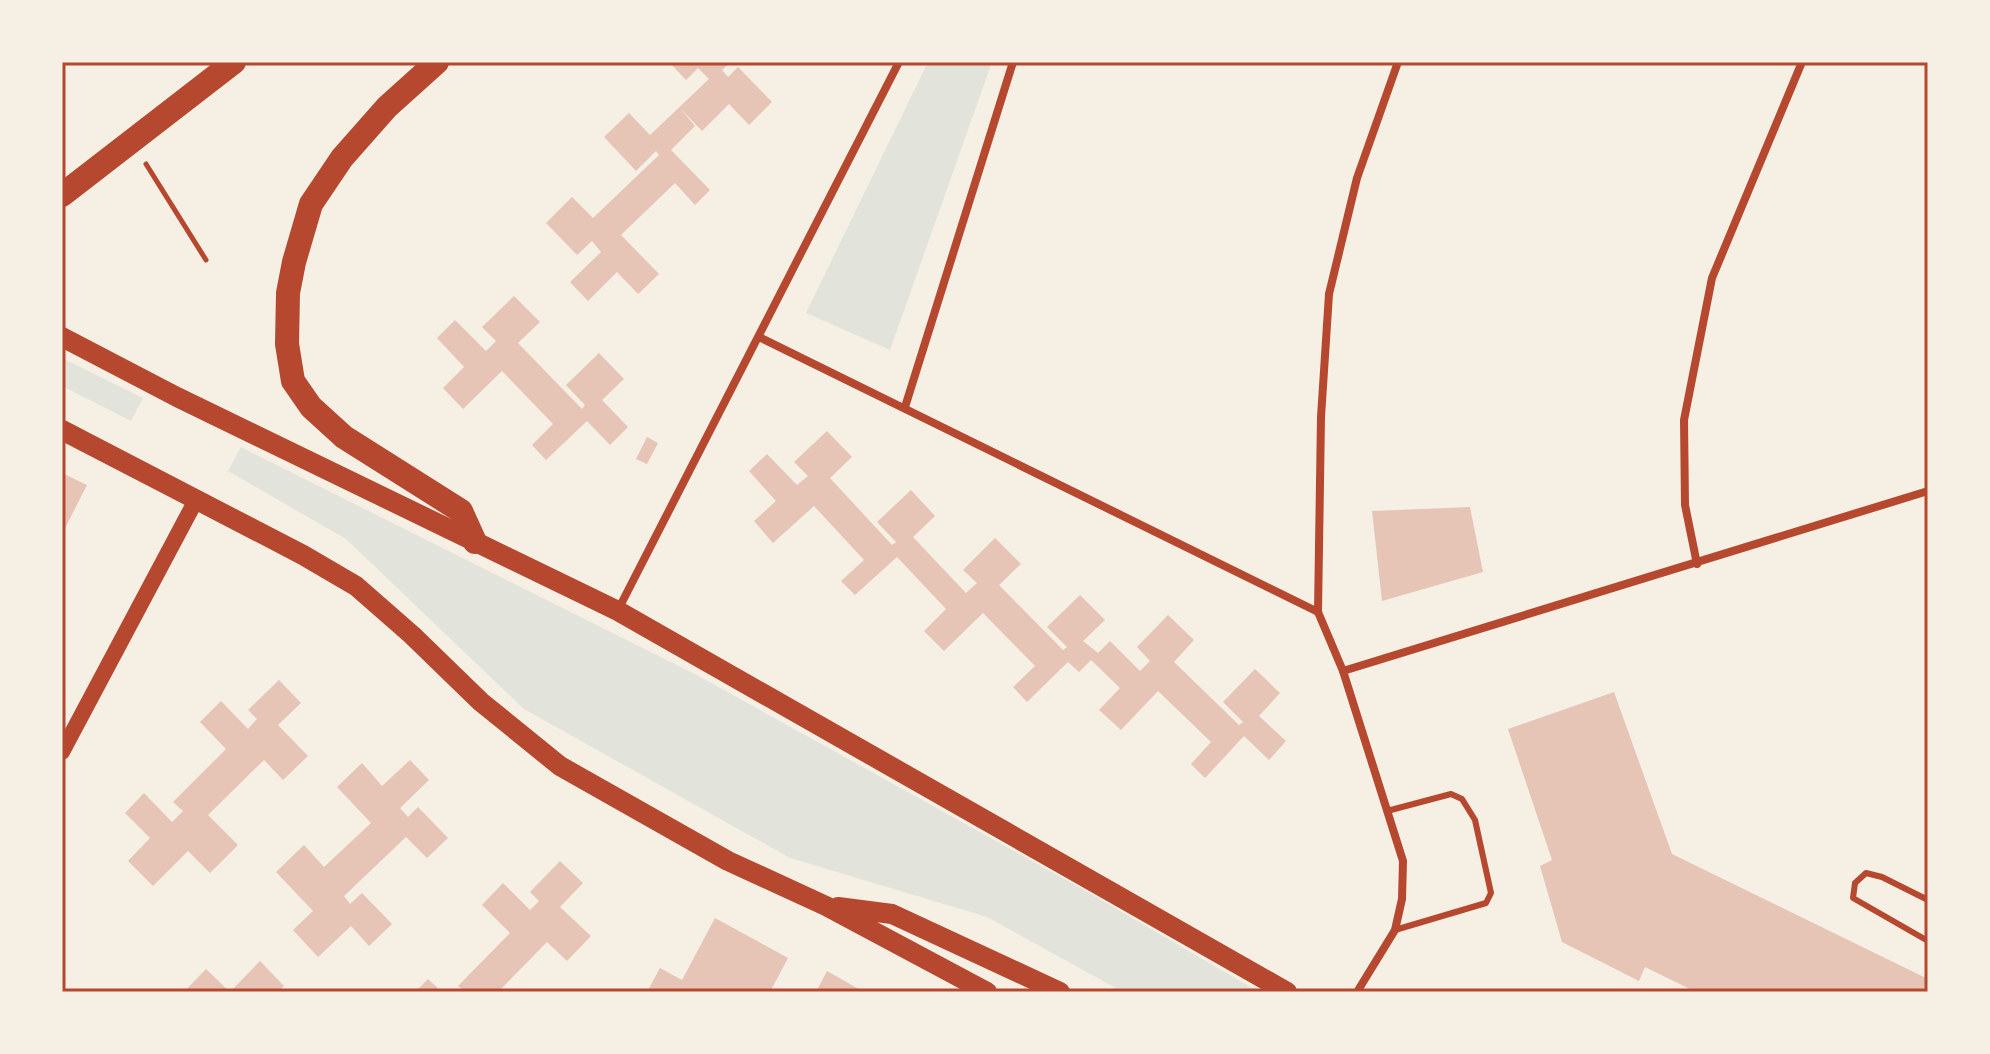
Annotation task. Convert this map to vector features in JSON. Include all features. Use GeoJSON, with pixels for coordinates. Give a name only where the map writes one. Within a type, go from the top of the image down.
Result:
{"type":"FeatureCollection","features":[{"type":"Feature","properties":{"kind":"highway"},"geometry":{"type":"LineString","coordinates":[[62,195],[234,62]]}},
{"type":"Feature","properties":{"kind":"highway"},"geometry":{"type":"LineString","coordinates":[[437,62],[387,107],[342,158],[311,204],[288,293],[287,344],[293,381],[311,407],[344,437],[461,511],[475,542]]}},
{"type":"Feature","properties":{"kind":"main road"},"geometry":{"type":"LineString","coordinates":[[62,337],[177,397],[618,611],[1287,992]]}},
{"type":"Feature","properties":{"kind":"main road"},"geometry":{"type":"LineString","coordinates":[[62,430],[303,555],[356,586],[481,702],[560,766],[728,861],[826,906],[987,992]]}},
{"type":"Feature","properties":{"kind":"main road"},"geometry":{"type":"LineString","coordinates":[[62,752],[196,500]]}},
{"type":"Feature","properties":{"kind":"main road"},"geometry":{"type":"LineString","coordinates":[[826,906],[892,914],[1060,992]]}},
{"type":"Feature","properties":{"kind":"street"},"geometry":{"type":"LineString","coordinates":[[618,611],[899,62]]}},
{"type":"Feature","properties":{"kind":"street"},"geometry":{"type":"LineString","coordinates":[[905,407],[1013,62]]}},
{"type":"Feature","properties":{"kind":"street"},"geometry":{"type":"LineString","coordinates":[[1357,992],[1395,930],[1402,899],[1403,861],[1343,671],[1318,612],[1321,417],[1329,294],[1357,178],[1398,62]]}},
{"type":"Feature","properties":{"kind":"street"},"geometry":{"type":"LineString","coordinates":[[1697,564],[1685,505],[1684,420],[1712,278],[1802,62]]}},
{"type":"Feature","properties":{"kind":"street"},"geometry":{"type":"LineString","coordinates":[[759,337],[1318,612]]}},
{"type":"Feature","properties":{"kind":"street"},"geometry":{"type":"LineString","coordinates":[[1343,671],[1928,491]]}},
{"type":"Feature","properties":{"kind":"lane"},"geometry":{"type":"LineString","coordinates":[[1387,811],[1451,794],[1462,799],[1475,820],[1491,893],[1486,903],[1395,930]]}},
{"type":"Feature","properties":{"kind":"lane"},"geometry":{"type":"LineString","coordinates":[[1928,900],[1882,877],[1866,873],[1855,883],[1853,898],[1928,941]]}},
{"type":"Feature","properties":{"kind":"path"},"geometry":{"type":"LineString","coordinates":[[132,143],[206,260]]}},
{"type":"Feature","properties":{"kind":"shaded area"},"geometry":{"type":"Polygon","coordinates":[[[928,62],[992,62],[890,350],[806,313],[928,62]]]}},
{"type":"Feature","properties":{"kind":"shaded area"},"geometry":{"type":"Polygon","coordinates":[[[62,358],[143,398],[131,421],[62,386],[62,358]]]}},
{"type":"Feature","properties":{"kind":"shaded area"},"geometry":{"type":"Polygon","coordinates":[[[241,447],[695,674],[1079,887],[1259,992],[1123,992],[987,917],[790,858],[524,709],[346,539],[228,471],[241,447]]]}},
{"type":"Feature","properties":{"kind":"building"},"geometry":{"type":"Polygon","coordinates":[[[669,62],[731,62],[722,70],[728,77],[738,67],[772,102],[749,125],[729,104],[702,131],[680,108],[695,126],[671,150],[710,190],[695,205],[675,183],[621,235],[659,274],[638,294],[617,272],[588,301],[570,282],[601,252],[592,241],[577,255],[546,223],[572,197],[593,218],[659,155],[656,151],[636,171],[604,137],[629,113],[650,135],[709,79],[698,68],[686,80],[669,62]]]}},
{"type":"Feature","properties":{"kind":"building"},"geometry":{"type":"Polygon","coordinates":[[[514,296],[540,322],[518,343],[582,409],[585,405],[566,385],[599,353],[624,379],[602,400],[628,427],[610,445],[587,421],[546,460],[532,445],[553,424],[502,371],[463,409],[443,388],[464,367],[437,338],[455,320],[486,351],[496,341],[482,327],[514,296]]]}},
{"type":"Feature","properties":{"kind":"building"},"geometry":{"type":"Polygon","coordinates":[[[827,431],[852,457],[830,478],[892,545],[896,542],[877,522],[911,490],[935,516],[913,537],[966,593],[977,583],[963,570],[995,538],[1021,564],[999,585],[1063,650],[1067,647],[1047,627],[1080,595],[1105,620],[1083,641],[1098,653],[1110,641],[1140,671],[1150,661],[1137,647],[1168,615],[1194,640],[1174,662],[1239,725],[1243,722],[1223,702],[1255,669],[1280,693],[1259,716],[1286,741],[1269,760],[1244,736],[1205,778],[1191,764],[1211,742],[1158,691],[1121,730],[1099,710],[1120,688],[1091,660],[1079,672],[1068,662],[1027,702],[1013,687],[1035,666],[983,613],[944,651],[924,631],[946,609],[897,557],[855,595],[841,581],[864,560],[814,506],[773,543],[754,521],[776,501],[749,471],[767,454],[797,485],[808,476],[794,462],[827,431]]]}},
{"type":"Feature","properties":{"kind":"building"},"geometry":{"type":"Polygon","coordinates":[[[647,437],[658,443],[647,464],[636,459],[647,437]]]}},
{"type":"Feature","properties":{"kind":"building"},"geometry":{"type":"Polygon","coordinates":[[[62,473],[87,485],[62,534],[62,473]]]}},
{"type":"Feature","properties":{"kind":"building"},"geometry":{"type":"Polygon","coordinates":[[[1470,507],[1483,572],[1382,601],[1372,511],[1470,507]]]}},
{"type":"Feature","properties":{"kind":"building"},"geometry":{"type":"Polygon","coordinates":[[[279,680],[301,703],[278,725],[308,756],[283,780],[264,760],[208,815],[238,845],[210,873],[188,851],[153,886],[128,861],[150,838],[125,813],[144,793],[172,822],[183,811],[173,802],[226,749],[200,722],[221,701],[248,729],[257,719],[248,710],[279,680]]]}},
{"type":"Feature","properties":{"kind":"building"},"geometry":{"type":"Polygon","coordinates":[[[1614,692],[1672,854],[1928,979],[1928,992],[1696,992],[1645,967],[1639,981],[1562,942],[1540,866],[1552,860],[1508,729],[1614,692]]]}},
{"type":"Feature","properties":{"kind":"building"},"geometry":{"type":"Polygon","coordinates":[[[410,760],[429,780],[400,808],[408,817],[418,807],[448,838],[427,858],[406,837],[344,896],[350,904],[362,893],[392,924],[369,946],[351,926],[318,957],[293,930],[313,911],[276,872],[304,845],[324,867],[371,823],[337,787],[362,763],[382,786],[410,760]]]}},
{"type":"Feature","properties":{"kind":"building"},"geometry":{"type":"Polygon","coordinates":[[[560,861],[583,883],[560,907],[591,936],[567,961],[547,942],[498,992],[465,992],[458,986],[510,933],[482,905],[503,883],[530,910],[539,901],[530,892],[560,861]]]}},
{"type":"Feature","properties":{"kind":"building"},"geometry":{"type":"Polygon","coordinates":[[[715,918],[788,958],[770,992],[647,992],[660,968],[682,980],[715,918]]]}},
{"type":"Feature","properties":{"kind":"building"},"geometry":{"type":"Polygon","coordinates":[[[260,961],[284,986],[278,992],[230,992],[260,961]]]}},
{"type":"Feature","properties":{"kind":"building"},"geometry":{"type":"Polygon","coordinates":[[[206,969],[230,992],[184,992],[206,969]]]}},
{"type":"Feature","properties":{"kind":"building"},"geometry":{"type":"Polygon","coordinates":[[[827,971],[864,992],[816,992],[827,971]]]}},
{"type":"Feature","properties":{"kind":"building"},"geometry":{"type":"Polygon","coordinates":[[[428,979],[442,992],[415,992],[428,979]]]}}]}
